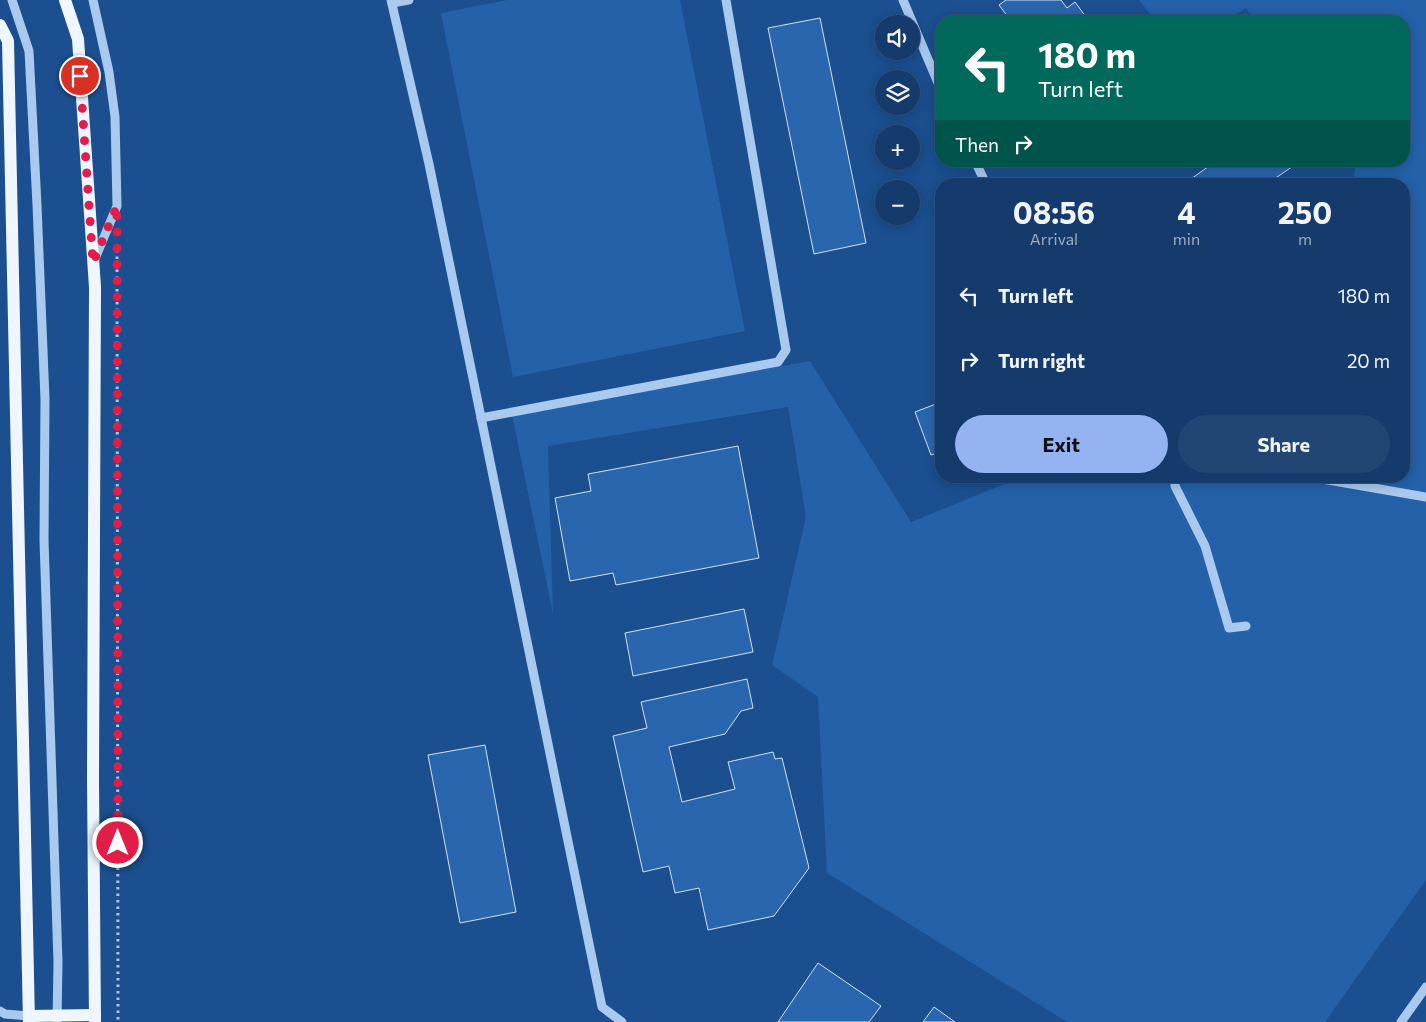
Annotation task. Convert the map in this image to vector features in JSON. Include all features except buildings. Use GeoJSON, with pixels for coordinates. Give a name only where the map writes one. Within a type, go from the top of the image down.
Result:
{"type":"FeatureCollection","features":[{"type":"Feature","properties":{"kind":"main road"},"geometry":{"type":"LineString","coordinates":[[0,25],[8,41],[29,1019],[95,1019],[93,263],[78,39],[65,0]]}},
{"type":"Feature","properties":{"kind":"lane"},"geometry":{"type":"LineString","coordinates":[[12,0],[29,51],[42,315],[45,399],[44,540],[58,952],[57,1019]]}},
{"type":"Feature","properties":{"kind":"lane"},"geometry":{"type":"LineString","coordinates":[[93,0],[115,117],[117,206],[93,263]]}},
{"type":"Feature","properties":{"kind":"lane"},"geometry":{"type":"LineString","coordinates":[[409,0],[392,2],[429,164],[602,1007],[622,1022]]}},
{"type":"Feature","properties":{"kind":"lane"},"geometry":{"type":"LineString","coordinates":[[481,418],[778,362],[786,350],[726,0]]}},
{"type":"Feature","properties":{"kind":"lane"},"geometry":{"type":"LineString","coordinates":[[903,0],[935,76]]}},
{"type":"Feature","properties":{"kind":"lane"},"geometry":{"type":"LineString","coordinates":[[1175,483],[1205,546],[1229,628],[1246,626]]}},
{"type":"Feature","properties":{"kind":"lane"},"geometry":{"type":"LineString","coordinates":[[1345,483],[1426,497]]}},
{"type":"Feature","properties":{"kind":"lane"},"geometry":{"type":"LineString","coordinates":[[1401,1022],[1426,988]]}},
{"type":"Feature","properties":{"kind":"lane"},"geometry":{"type":"LineString","coordinates":[[0,1011],[29,1019]]}},
{"type":"Feature","properties":{"kind":"path"},"geometry":{"type":"LineString","coordinates":[[117,246],[118,1022]]}},
{"type":"Feature","properties":{"kind":"shaded area"},"geometry":{"type":"Polygon","coordinates":[[[507,0],[680,0],[745,331],[513,377],[441,13],[507,0]]]}},
{"type":"Feature","properties":{"kind":"shaded area"},"geometry":{"type":"Polygon","coordinates":[[[1139,0],[1426,0],[1426,880],[1325,1022],[1067,1022],[827,873],[818,697],[772,665],[806,517],[788,407],[548,446],[553,614],[512,415],[810,361],[911,522],[1007,483],[1410,483],[1410,178],[1354,178],[1355,167],[1410,167],[1410,15],[1251,15],[1246,8],[1235,15],[1150,15],[1139,0]]]}},
{"type":"Feature","properties":{"kind":"route"},"geometry":{"type":"LineString","coordinates":[[80,76],[93,263],[117,206],[118,843]]}}]}
